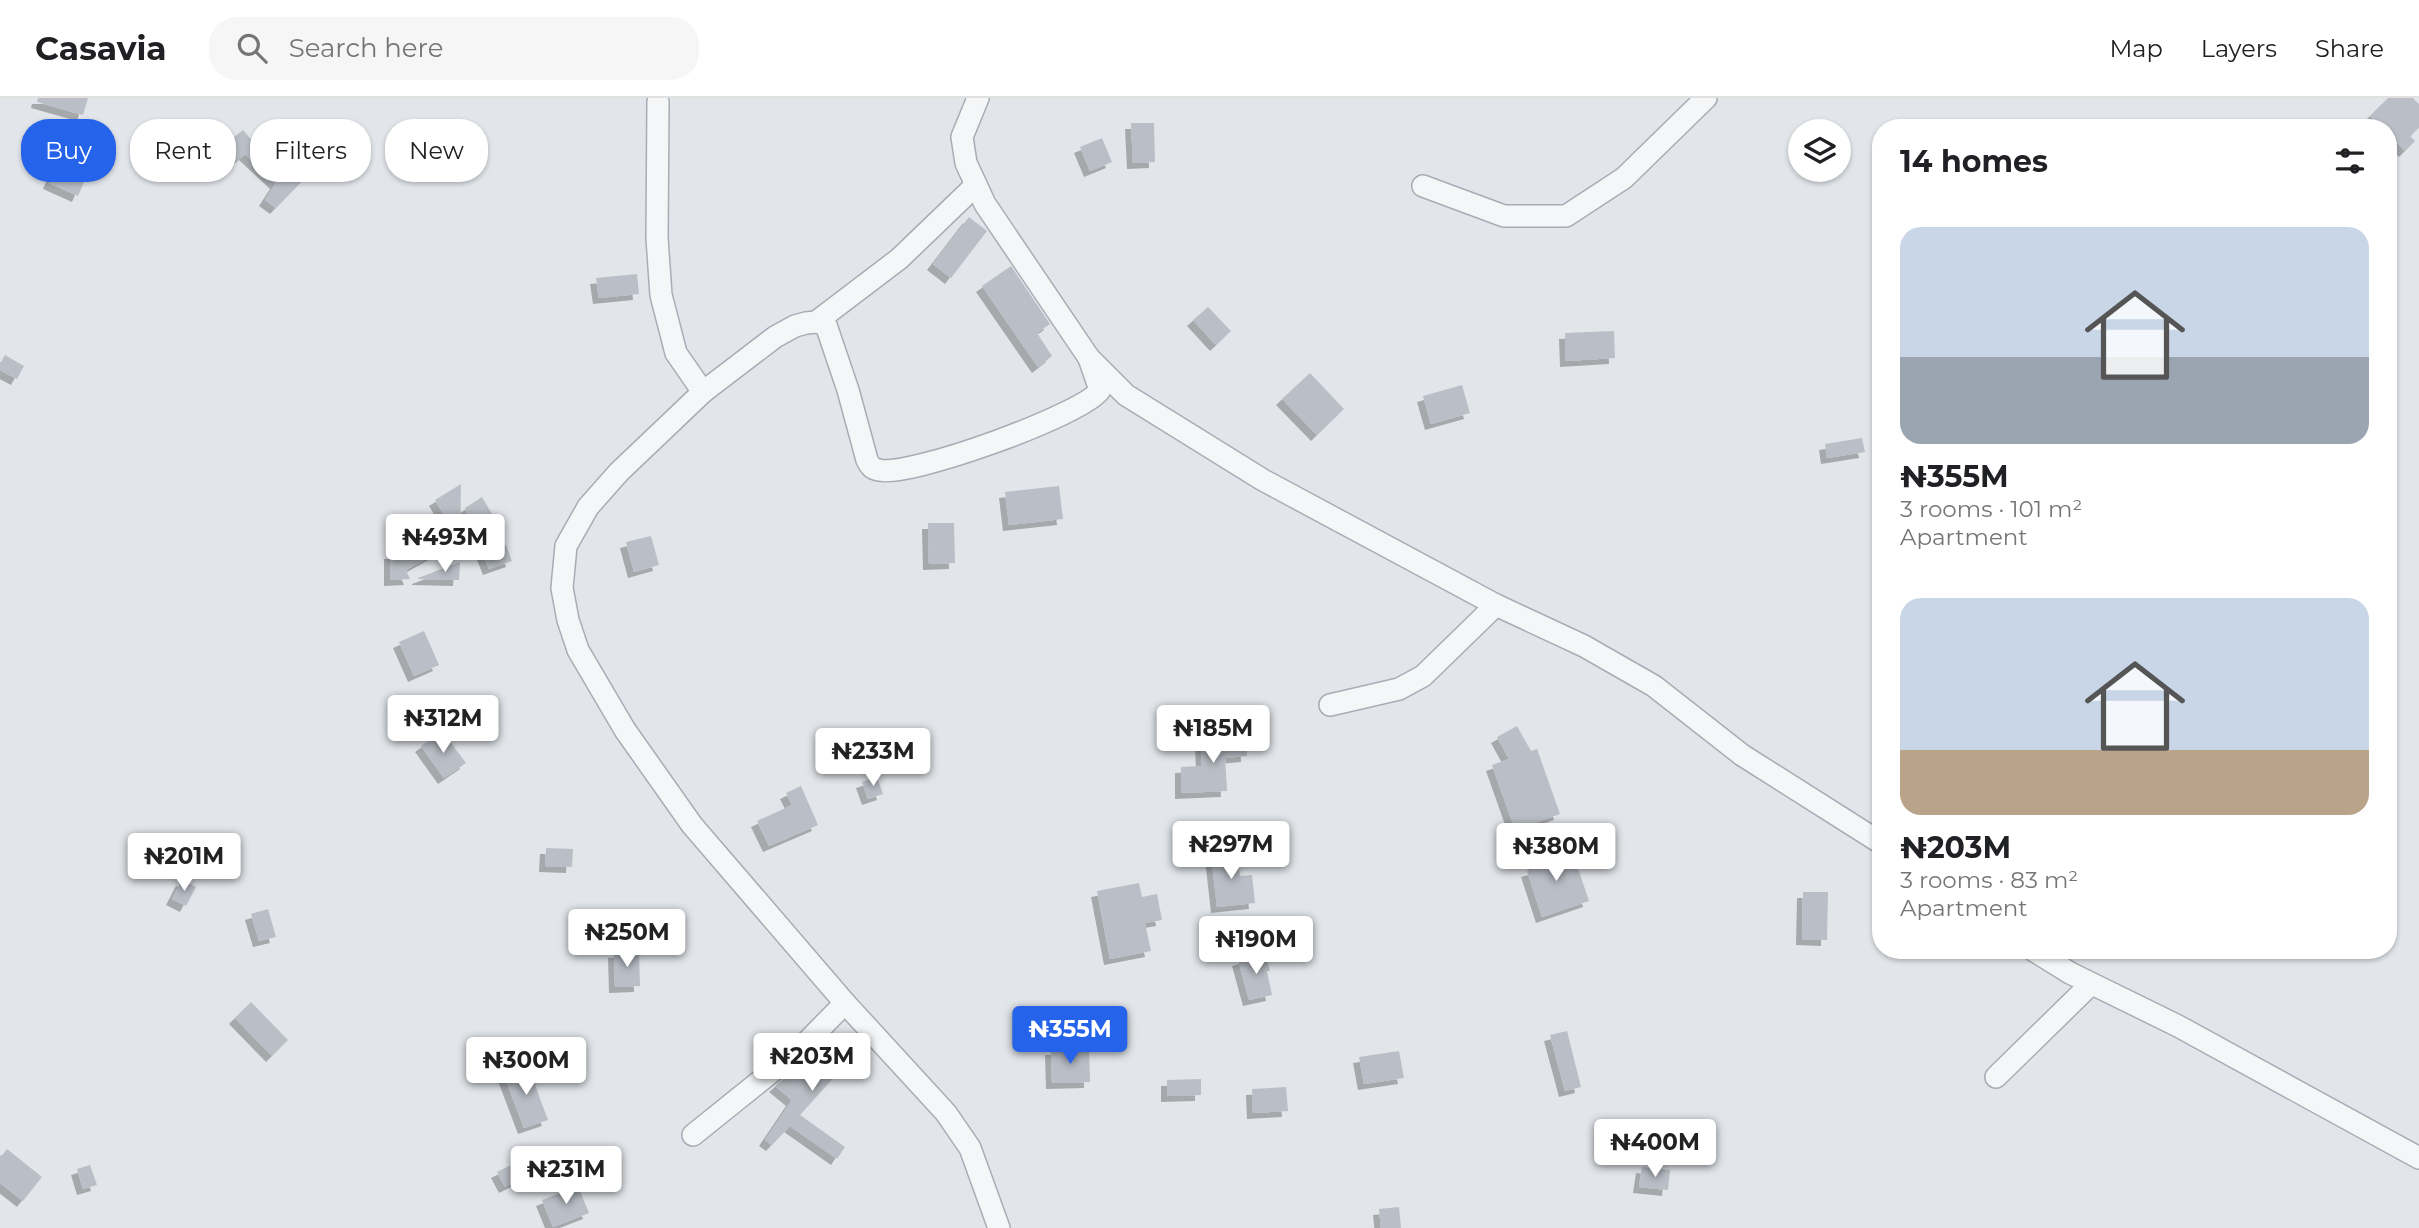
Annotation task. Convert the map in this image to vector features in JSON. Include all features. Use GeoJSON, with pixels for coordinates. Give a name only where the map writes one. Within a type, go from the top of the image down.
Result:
{"type":"FeatureCollection","features":[{"type":"Feature","properties":{"kind":"street"},"geometry":{"type":"LineString","coordinates":[[978,98],[962,137],[966,163],[985,204],[1089,358],[1126,395],[1263,480],[1496,605],[1584,646],[1654,686],[1742,755],[1872,838]]}},
{"type":"Feature","properties":{"kind":"street"},"geometry":{"type":"LineString","coordinates":[[1423,186],[1504,216],[1566,216],[1624,178],[1706,98]]}},
{"type":"Feature","properties":{"kind":"street"},"geometry":{"type":"LineString","coordinates":[[658,102],[657,238],[661,295],[677,353],[703,392]]}},
{"type":"Feature","properties":{"kind":"street"},"geometry":{"type":"LineString","coordinates":[[976,185],[899,258],[816,322],[795,326],[775,337],[703,392],[619,472],[588,508],[566,546],[562,588],[568,620],[578,650],[625,730],[692,825],[845,1003],[931,1096],[964,1139],[970,1148],[999,1228]]}},
{"type":"Feature","properties":{"kind":"street"},"geometry":{"type":"LineString","coordinates":[[816,322],[826,325],[831,335],[867,460],[871,467],[879,471],[930,464],[1072,410],[1096,397],[1100,390],[1089,358]]}},
{"type":"Feature","properties":{"kind":"street"},"geometry":{"type":"LineString","coordinates":[[1330,705],[1399,689],[1423,676],[1496,605]]}},
{"type":"Feature","properties":{"kind":"street"},"geometry":{"type":"LineString","coordinates":[[2048,959],[2091,984],[2178,1026],[2419,1158]]}},
{"type":"Feature","properties":{"kind":"street"},"geometry":{"type":"LineString","coordinates":[[1996,1077],[2091,984]]}},
{"type":"Feature","properties":{"kind":"street"},"geometry":{"type":"LineString","coordinates":[[692,1135],[800,1049],[845,1003]]}},
{"type":"Feature","properties":{"kind":"building"},"geometry":{"type":"Polygon","coordinates":[[[38,98],[88,98],[83,115],[37,102],[38,98]]]}},
{"type":"Feature","properties":{"kind":"building"},"geometry":{"type":"Polygon","coordinates":[[[2388,98],[2413,98],[2419,104],[2419,128],[2410,136],[2415,141],[2405,151],[2397,143],[2397,119],[2373,119],[2370,116],[2388,98]]]}},
{"type":"Feature","properties":{"kind":"building"},"geometry":{"type":"Polygon","coordinates":[[[1131,123],[1154,123],[1155,162],[1133,163],[1131,123]]]}},
{"type":"Feature","properties":{"kind":"building"},"geometry":{"type":"Polygon","coordinates":[[[243,130],[250,138],[250,159],[245,154],[236,161],[236,136],[243,130]]]}},
{"type":"Feature","properties":{"kind":"building"},"geometry":{"type":"Polygon","coordinates":[[[1102,138],[1112,162],[1090,171],[1080,147],[1102,138]]]}},
{"type":"Feature","properties":{"kind":"building"},"geometry":{"type":"Polygon","coordinates":[[[49,182],[84,182],[78,196],[49,182]]]}},
{"type":"Feature","properties":{"kind":"building"},"geometry":{"type":"Polygon","coordinates":[[[301,182],[276,208],[265,200],[276,183],[301,182]]]}},
{"type":"Feature","properties":{"kind":"building"},"geometry":{"type":"Polygon","coordinates":[[[969,217],[987,231],[951,278],[933,264],[969,217]]]}},
{"type":"Feature","properties":{"kind":"building"},"geometry":{"type":"Polygon","coordinates":[[[1011,266],[1050,324],[1037,333],[1052,356],[1038,367],[982,286],[1011,266]]]}},
{"type":"Feature","properties":{"kind":"building"},"geometry":{"type":"Polygon","coordinates":[[[637,274],[639,294],[599,298],[596,278],[637,274]]]}},
{"type":"Feature","properties":{"kind":"building"},"geometry":{"type":"Polygon","coordinates":[[[1208,307],[1231,331],[1216,345],[1193,320],[1208,307]]]}},
{"type":"Feature","properties":{"kind":"building"},"geometry":{"type":"Polygon","coordinates":[[[1614,331],[1615,358],[1566,361],[1565,333],[1614,331]]]}},
{"type":"Feature","properties":{"kind":"building"},"geometry":{"type":"Polygon","coordinates":[[[5,355],[24,366],[17,379],[0,370],[5,355]]]}},
{"type":"Feature","properties":{"kind":"building"},"geometry":{"type":"Polygon","coordinates":[[[1310,373],[1344,409],[1317,435],[1282,399],[1310,373]]]}},
{"type":"Feature","properties":{"kind":"building"},"geometry":{"type":"Polygon","coordinates":[[[1462,385],[1470,413],[1431,424],[1423,396],[1462,385]]]}},
{"type":"Feature","properties":{"kind":"building"},"geometry":{"type":"Polygon","coordinates":[[[1862,438],[1865,452],[1827,458],[1825,444],[1862,438]]]}},
{"type":"Feature","properties":{"kind":"building"},"geometry":{"type":"Polygon","coordinates":[[[461,484],[460,542],[435,500],[461,484]]]}},
{"type":"Feature","properties":{"kind":"building"},"geometry":{"type":"Polygon","coordinates":[[[1059,486],[1063,519],[1009,525],[1005,492],[1059,486]]]}},
{"type":"Feature","properties":{"kind":"building"},"geometry":{"type":"Polygon","coordinates":[[[482,497],[495,519],[474,531],[465,508],[482,497]]]}},
{"type":"Feature","properties":{"kind":"building"},"geometry":{"type":"Polygon","coordinates":[[[928,523],[954,523],[955,563],[929,564],[928,523]]]}},
{"type":"Feature","properties":{"kind":"building"},"geometry":{"type":"Polygon","coordinates":[[[651,536],[659,565],[634,572],[626,542],[651,536]]]}},
{"type":"Feature","properties":{"kind":"building"},"geometry":{"type":"Polygon","coordinates":[[[506,545],[512,561],[489,569],[483,554],[506,545]]]}},
{"type":"Feature","properties":{"kind":"building"},"geometry":{"type":"Polygon","coordinates":[[[438,552],[406,570],[410,579],[390,580],[390,553],[438,552]]]}},
{"type":"Feature","properties":{"kind":"building"},"geometry":{"type":"Polygon","coordinates":[[[460,562],[459,580],[418,579],[418,578],[460,562]]]}},
{"type":"Feature","properties":{"kind":"building"},"geometry":{"type":"Polygon","coordinates":[[[424,631],[439,665],[414,676],[399,642],[424,631]]]}},
{"type":"Feature","properties":{"kind":"building"},"geometry":{"type":"Polygon","coordinates":[[[1517,726],[1531,751],[1537,749],[1560,814],[1515,830],[1492,765],[1509,759],[1497,737],[1517,726]]]}},
{"type":"Feature","properties":{"kind":"building"},"geometry":{"type":"Polygon","coordinates":[[[442,731],[466,763],[444,778],[421,746],[442,731]]]}},
{"type":"Feature","properties":{"kind":"building"},"geometry":{"type":"Polygon","coordinates":[[[1246,735],[1247,756],[1225,758],[1227,791],[1181,793],[1181,767],[1202,766],[1201,738],[1246,735]]]}},
{"type":"Feature","properties":{"kind":"building"},"geometry":{"type":"Polygon","coordinates":[[[877,777],[883,794],[868,799],[862,782],[877,777]]]}},
{"type":"Feature","properties":{"kind":"building"},"geometry":{"type":"Polygon","coordinates":[[[801,786],[818,825],[769,846],[757,821],[792,805],[786,793],[801,786]]]}},
{"type":"Feature","properties":{"kind":"building"},"geometry":{"type":"Polygon","coordinates":[[[1552,846],[1552,863],[1574,856],[1589,901],[1542,917],[1527,871],[1535,869],[1534,847],[1552,846]]]}},
{"type":"Feature","properties":{"kind":"building"},"geometry":{"type":"Polygon","coordinates":[[[546,848],[573,849],[572,867],[545,866],[546,848]]]}},
{"type":"Feature","properties":{"kind":"building"},"geometry":{"type":"Polygon","coordinates":[[[1237,850],[1240,876],[1252,875],[1255,903],[1217,907],[1211,853],[1237,850]]]}},
{"type":"Feature","properties":{"kind":"building"},"geometry":{"type":"Polygon","coordinates":[[[182,880],[196,887],[186,906],[172,899],[182,880]]]}},
{"type":"Feature","properties":{"kind":"building"},"geometry":{"type":"Polygon","coordinates":[[[1139,883],[1142,897],[1157,894],[1162,920],[1145,923],[1151,951],[1110,959],[1097,891],[1139,883]]]}},
{"type":"Feature","properties":{"kind":"building"},"geometry":{"type":"Polygon","coordinates":[[[1803,892],[1828,892],[1827,940],[1802,939],[1803,892]]]}},
{"type":"Feature","properties":{"kind":"building"},"geometry":{"type":"Polygon","coordinates":[[[268,909],[276,937],[259,941],[251,914],[268,909]]]}},
{"type":"Feature","properties":{"kind":"building"},"geometry":{"type":"Polygon","coordinates":[[[639,951],[640,986],[615,987],[614,952],[639,951]]]}},
{"type":"Feature","properties":{"kind":"building"},"geometry":{"type":"Polygon","coordinates":[[[1265,953],[1272,995],[1249,1000],[1238,960],[1265,953]]]}},
{"type":"Feature","properties":{"kind":"building"},"geometry":{"type":"Polygon","coordinates":[[[251,1002],[288,1040],[272,1056],[235,1018],[251,1002]]]}},
{"type":"Feature","properties":{"kind":"building"},"geometry":{"type":"Polygon","coordinates":[[[1567,1031],[1581,1087],[1565,1091],[1550,1035],[1567,1031]]]}},
{"type":"Feature","properties":{"kind":"building"},"geometry":{"type":"Polygon","coordinates":[[[833,1034],[855,1054],[800,1115],[845,1147],[837,1159],[790,1126],[772,1145],[765,1140],[792,1100],[775,1086],[833,1034]]]}},
{"type":"Feature","properties":{"kind":"building"},"geometry":{"type":"Polygon","coordinates":[[[1089,1048],[1090,1082],[1052,1083],[1051,1049],[1089,1048]]]}},
{"type":"Feature","properties":{"kind":"building"},"geometry":{"type":"Polygon","coordinates":[[[1399,1051],[1404,1078],[1364,1084],[1359,1057],[1399,1051]]]}},
{"type":"Feature","properties":{"kind":"building"},"geometry":{"type":"Polygon","coordinates":[[[528,1066],[548,1120],[524,1128],[504,1075],[528,1066]]]}},
{"type":"Feature","properties":{"kind":"building"},"geometry":{"type":"Polygon","coordinates":[[[1201,1079],[1201,1095],[1167,1096],[1167,1080],[1201,1079]]]}},
{"type":"Feature","properties":{"kind":"building"},"geometry":{"type":"Polygon","coordinates":[[[1286,1087],[1288,1111],[1253,1113],[1252,1089],[1286,1087]]]}},
{"type":"Feature","properties":{"kind":"building"},"geometry":{"type":"Polygon","coordinates":[[[549,1146],[557,1161],[505,1187],[497,1172],[549,1146]]]}},
{"type":"Feature","properties":{"kind":"building"},"geometry":{"type":"Polygon","coordinates":[[[7,1149],[42,1177],[23,1201],[0,1183],[0,1158],[7,1149]]]}},
{"type":"Feature","properties":{"kind":"building"},"geometry":{"type":"Polygon","coordinates":[[[90,1165],[97,1185],[83,1189],[77,1169],[90,1165]]]}},
{"type":"Feature","properties":{"kind":"building"},"geometry":{"type":"Polygon","coordinates":[[[1642,1167],[1670,1170],[1668,1190],[1639,1187],[1642,1167]]]}},
{"type":"Feature","properties":{"kind":"building"},"geometry":{"type":"Polygon","coordinates":[[[578,1186],[589,1213],[553,1227],[542,1200],[578,1186]]]}},
{"type":"Feature","properties":{"kind":"building"},"geometry":{"type":"Polygon","coordinates":[[[1399,1207],[1401,1228],[1381,1228],[1379,1209],[1399,1207]]]}}]}
